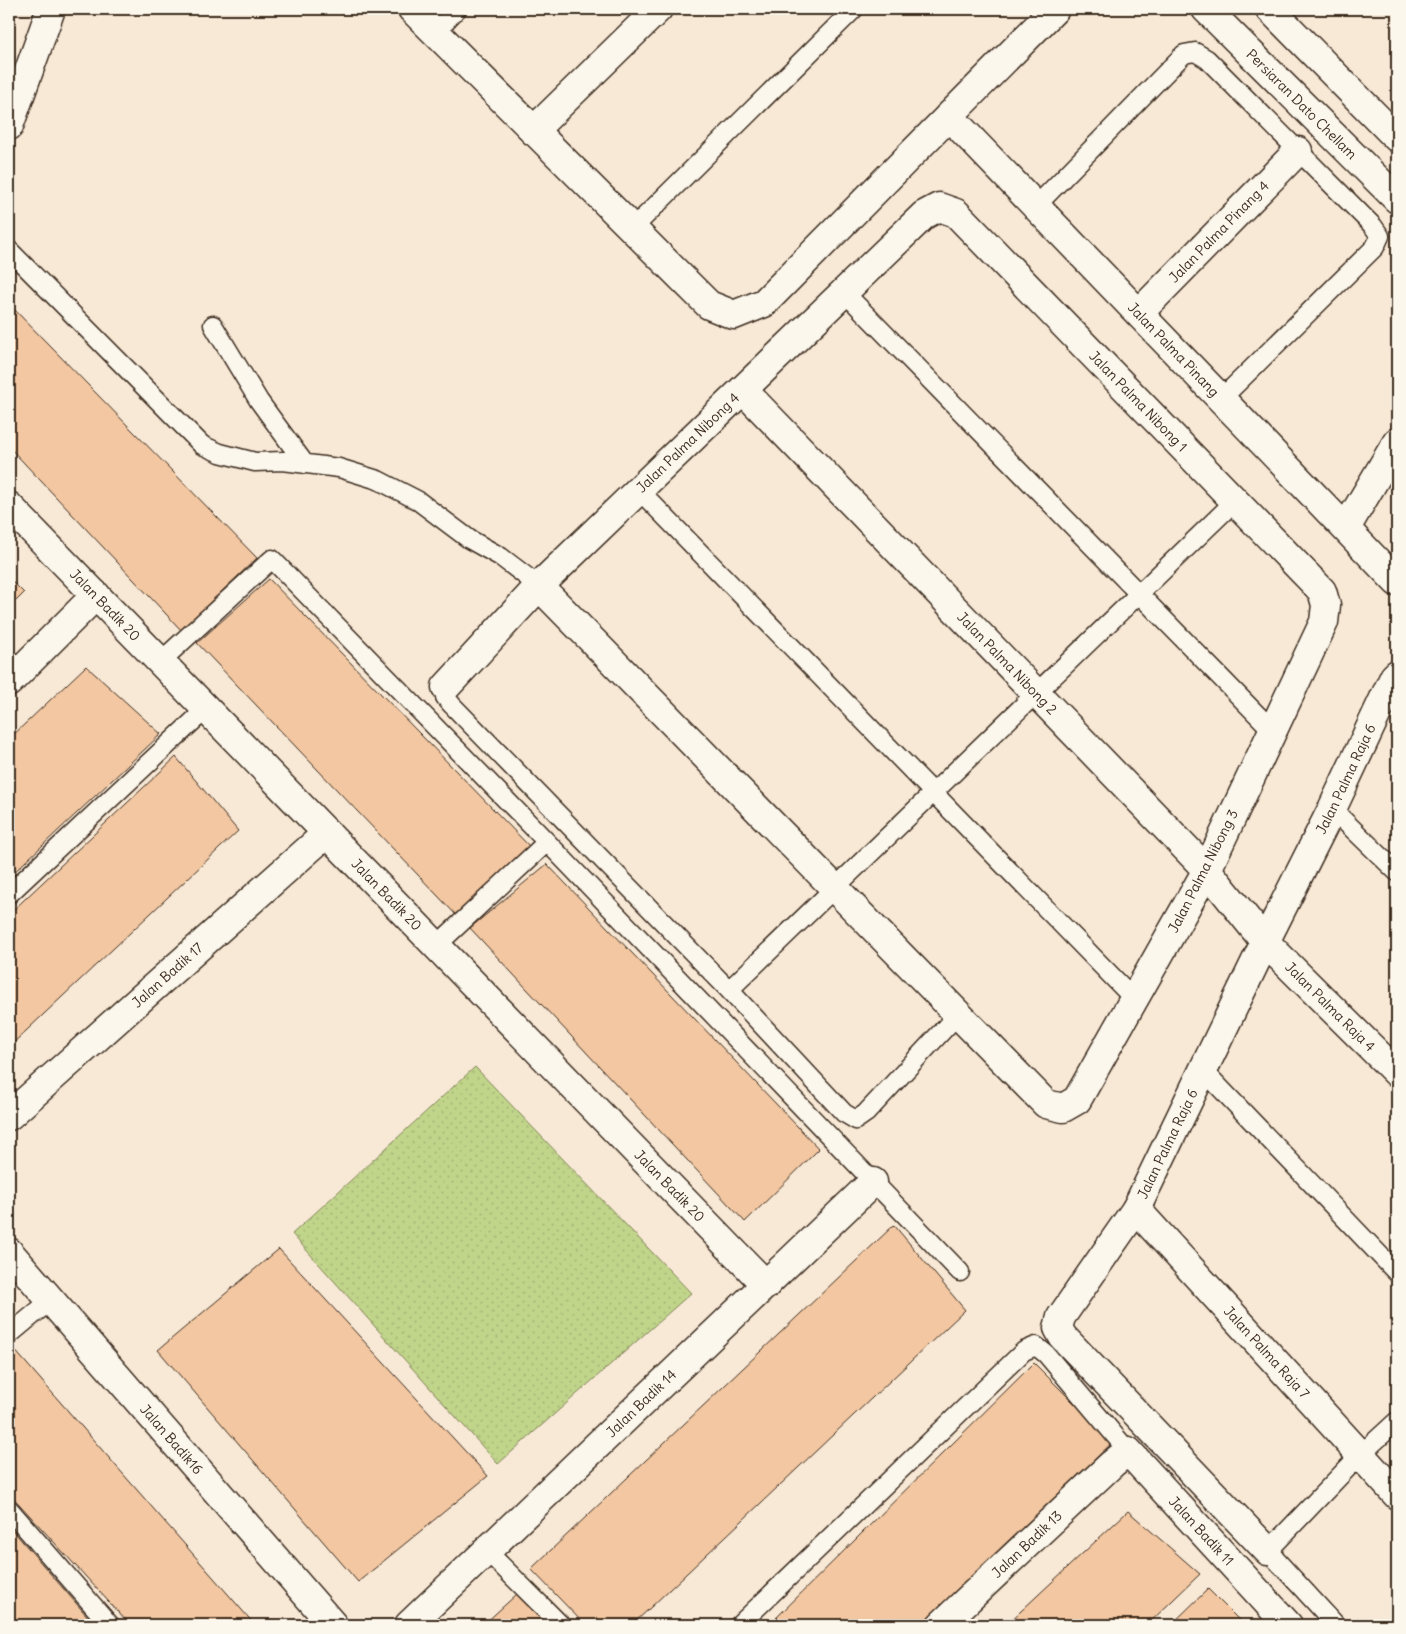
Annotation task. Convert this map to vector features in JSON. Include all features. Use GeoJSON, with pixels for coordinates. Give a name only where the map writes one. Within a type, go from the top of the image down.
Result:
{"type":"FeatureCollection","features":[{"type":"Feature","properties":{"kind":"street"},"geometry":{"type":"LineString","coordinates":[[9,126],[51,9]]}},
{"type":"Feature","properties":{"kind":"street"},"geometry":{"type":"LineString","coordinates":[[412,9],[709,305],[734,315],[764,303],[1055,9]]}},
{"type":"Feature","properties":{"kind":"street"},"geometry":{"type":"LineString","coordinates":[[533,131],[658,9]]}},
{"type":"Feature","properties":{"kind":"street","name":"Persiaran Dato Chellam"},"geometry":{"type":"LineString","coordinates":[[1206,9],[1397,199]]}},
{"type":"Feature","properties":{"kind":"street"},"geometry":{"type":"LineString","coordinates":[[1270,9],[1397,138]]}},
{"type":"Feature","properties":{"kind":"street","name":"Jalan Palma Pinang"},"geometry":{"type":"LineString","coordinates":[[949,116],[1397,582]]}},
{"type":"Feature","properties":{"kind":"street","name":"Jalan Palma Pinang 4"},"geometry":{"type":"LineString","coordinates":[[1139,314],[1298,151]]}},
{"type":"Feature","properties":{"kind":"street","name":"Jalan Palma Nibong 4"},"geometry":{"type":"LineString","coordinates":[[446,687],[539,586],[924,215],[938,207]]}},
{"type":"Feature","properties":{"kind":"street","name":"Jalan Palma Nibong 1"},"geometry":{"type":"LineString","coordinates":[[938,207],[956,213],[1322,591],[1326,605]]}},
{"type":"Feature","properties":{"kind":"street","name":"Jalan Palma Nibong 2"},"geometry":{"type":"LineString","coordinates":[[743,390],[1207,870],[1265,942]]}},
{"type":"Feature","properties":{"kind":"street"},"geometry":{"type":"LineString","coordinates":[[1346,528],[1397,442]]}},
{"type":"Feature","properties":{"kind":"street","name":"Jalan Badik 20"},"geometry":{"type":"LineString","coordinates":[[9,506],[766,1285]]}},
{"type":"Feature","properties":{"kind":"street"},"geometry":{"type":"LineString","coordinates":[[539,586],[958,1014]]}},
{"type":"Feature","properties":{"kind":"street"},"geometry":{"type":"LineString","coordinates":[[9,682],[96,595]]}},
{"type":"Feature","properties":{"kind":"street","name":"Jalan Palma Nibong 3"},"geometry":{"type":"LineString","coordinates":[[958,1014],[1046,1104],[1063,1108],[1076,1100],[1207,870],[1324,622],[1326,605]]}},
{"type":"Feature","properties":{"kind":"street","name":"Jalan Palma Raja 6"},"geometry":{"type":"LineString","coordinates":[[1268,1551],[1063,1337],[1058,1328],[1061,1317],[1136,1209],[1397,674]]}},
{"type":"Feature","properties":{"kind":"street","name":"Jalan Badik 17"},"geometry":{"type":"LineString","coordinates":[[9,1116],[327,833]]}},
{"type":"Feature","properties":{"kind":"street","name":"Jalan Palma Raja 4"},"geometry":{"type":"LineString","coordinates":[[1265,942],[1397,1073]]}},
{"type":"Feature","properties":{"kind":"street","name":"Jalan Badik 14"},"geometry":{"type":"LineString","coordinates":[[409,1625],[873,1182]]}},
{"type":"Feature","properties":{"kind":"street","name":"Jalan Palma Raja 7"},"geometry":{"type":"LineString","coordinates":[[1136,1209],[1397,1496]]}},
{"type":"Feature","properties":{"kind":"street","name":"Jalan Badik16"},"geometry":{"type":"LineString","coordinates":[[9,1252],[333,1625]]}},
{"type":"Feature","properties":{"kind":"street","name":"Jalan Badik 13"},"geometry":{"type":"LineString","coordinates":[[941,1625],[1120,1458]]}},
{"type":"Feature","properties":{"kind":"street","name":"Jalan Badik 11"},"geometry":{"type":"LineString","coordinates":[[1120,1458],[1288,1625]]}},
{"type":"Feature","properties":{"kind":"lane"},"geometry":{"type":"LineString","coordinates":[[435,32],[457,9]]}},
{"type":"Feature","properties":{"kind":"lane"},"geometry":{"type":"LineString","coordinates":[[632,229],[854,9]]}},
{"type":"Feature","properties":{"kind":"lane"},"geometry":{"type":"LineString","coordinates":[[1036,206],[1184,54],[1195,52],[1207,59],[1372,226],[1380,236],[1375,247],[1221,399]]}},
{"type":"Feature","properties":{"kind":"lane"},"geometry":{"type":"LineString","coordinates":[[9,250],[202,445],[220,453],[255,462],[283,461],[339,468],[378,480],[417,500],[469,539],[501,557],[539,586]]}},
{"type":"Feature","properties":{"kind":"lane"},"geometry":{"type":"LineString","coordinates":[[844,292],[1272,731]]}},
{"type":"Feature","properties":{"kind":"lane"},"geometry":{"type":"LineString","coordinates":[[213,325],[259,401],[306,464]]}},
{"type":"Feature","properties":{"kind":"lane"},"geometry":{"type":"LineString","coordinates":[[639,490],[1134,999]]}},
{"type":"Feature","properties":{"kind":"lane"},"geometry":{"type":"LineString","coordinates":[[729,990],[1234,501]]}},
{"type":"Feature","properties":{"kind":"lane"},"geometry":{"type":"LineString","coordinates":[[160,662],[272,559],[960,1272]]}},
{"type":"Feature","properties":{"kind":"lane"},"geometry":{"type":"LineString","coordinates":[[446,687],[445,697],[452,706],[729,990],[844,1113],[856,1120],[866,1113],[958,1014]]}},
{"type":"Feature","properties":{"kind":"lane"},"geometry":{"type":"LineString","coordinates":[[9,894],[206,708]]}},
{"type":"Feature","properties":{"kind":"lane"},"geometry":{"type":"LineString","coordinates":[[1332,809],[1397,872]]}},
{"type":"Feature","properties":{"kind":"lane"},"geometry":{"type":"LineString","coordinates":[[436,946],[547,842]]}},
{"type":"Feature","properties":{"kind":"lane"},"geometry":{"type":"LineString","coordinates":[[1203,1070],[1397,1273]]}},
{"type":"Feature","properties":{"kind":"lane"},"geometry":{"type":"LineString","coordinates":[[9,1335],[51,1300]]}},
{"type":"Feature","properties":{"kind":"lane"},"geometry":{"type":"LineString","coordinates":[[739,1625],[1024,1351],[1036,1346],[1046,1354],[1120,1458]]}},
{"type":"Feature","properties":{"kind":"lane"},"geometry":{"type":"LineString","coordinates":[[1336,1625],[1268,1551],[1360,1455],[1397,1421]]}},
{"type":"Feature","properties":{"kind":"lane"},"geometry":{"type":"LineString","coordinates":[[9,1509],[110,1625]]}},
{"type":"Feature","properties":{"kind":"lane"},"geometry":{"type":"LineString","coordinates":[[487,1551],[561,1625]]}},
{"type":"Feature","properties":{"kind":"green space"},"geometry":{"type":"Polygon","coordinates":[[[475,1067],[691,1293],[498,1464],[292,1234],[475,1067]]]}},
{"type":"Feature","properties":{"kind":"building"},"geometry":{"type":"Polygon","coordinates":[[[9,304],[257,558],[181,630],[9,447],[9,304]]]}},
{"type":"Feature","properties":{"kind":"building"},"geometry":{"type":"Polygon","coordinates":[[[9,578],[24,593],[9,608],[9,578]]]}},
{"type":"Feature","properties":{"kind":"building"},"geometry":{"type":"Polygon","coordinates":[[[269,579],[532,849],[458,917],[197,643],[269,579]]]}},
{"type":"Feature","properties":{"kind":"building"},"geometry":{"type":"Polygon","coordinates":[[[86,666],[161,734],[9,877],[9,739],[86,666]]]}},
{"type":"Feature","properties":{"kind":"building"},"geometry":{"type":"Polygon","coordinates":[[[176,757],[238,831],[9,1047],[9,914],[176,757]]]}},
{"type":"Feature","properties":{"kind":"building"},"geometry":{"type":"Polygon","coordinates":[[[547,864],[819,1149],[745,1222],[470,928],[547,864]]]}},
{"type":"Feature","properties":{"kind":"building"},"geometry":{"type":"Polygon","coordinates":[[[894,1225],[965,1310],[632,1625],[585,1625],[531,1569],[894,1225]]]}},
{"type":"Feature","properties":{"kind":"building"},"geometry":{"type":"Polygon","coordinates":[[[279,1249],[488,1476],[358,1582],[158,1350],[279,1249]]]}},
{"type":"Feature","properties":{"kind":"building"},"geometry":{"type":"Polygon","coordinates":[[[13,1348],[255,1625],[130,1625],[9,1493],[9,1351],[13,1348]]]}},
{"type":"Feature","properties":{"kind":"building"},"geometry":{"type":"Polygon","coordinates":[[[1034,1363],[1113,1442],[920,1625],[769,1625],[1034,1363]]]}},
{"type":"Feature","properties":{"kind":"building"},"geometry":{"type":"Polygon","coordinates":[[[1128,1511],[1200,1574],[1147,1625],[1006,1625],[1128,1511]]]}},
{"type":"Feature","properties":{"kind":"building"},"geometry":{"type":"Polygon","coordinates":[[[9,1526],[95,1625],[9,1625],[9,1526]]]}},
{"type":"Feature","properties":{"kind":"building"},"geometry":{"type":"Polygon","coordinates":[[[1208,1589],[1244,1625],[1171,1625],[1208,1589]]]}},
{"type":"Feature","properties":{"kind":"building"},"geometry":{"type":"Polygon","coordinates":[[[517,1594],[547,1625],[483,1625],[517,1594]]]}}]}
